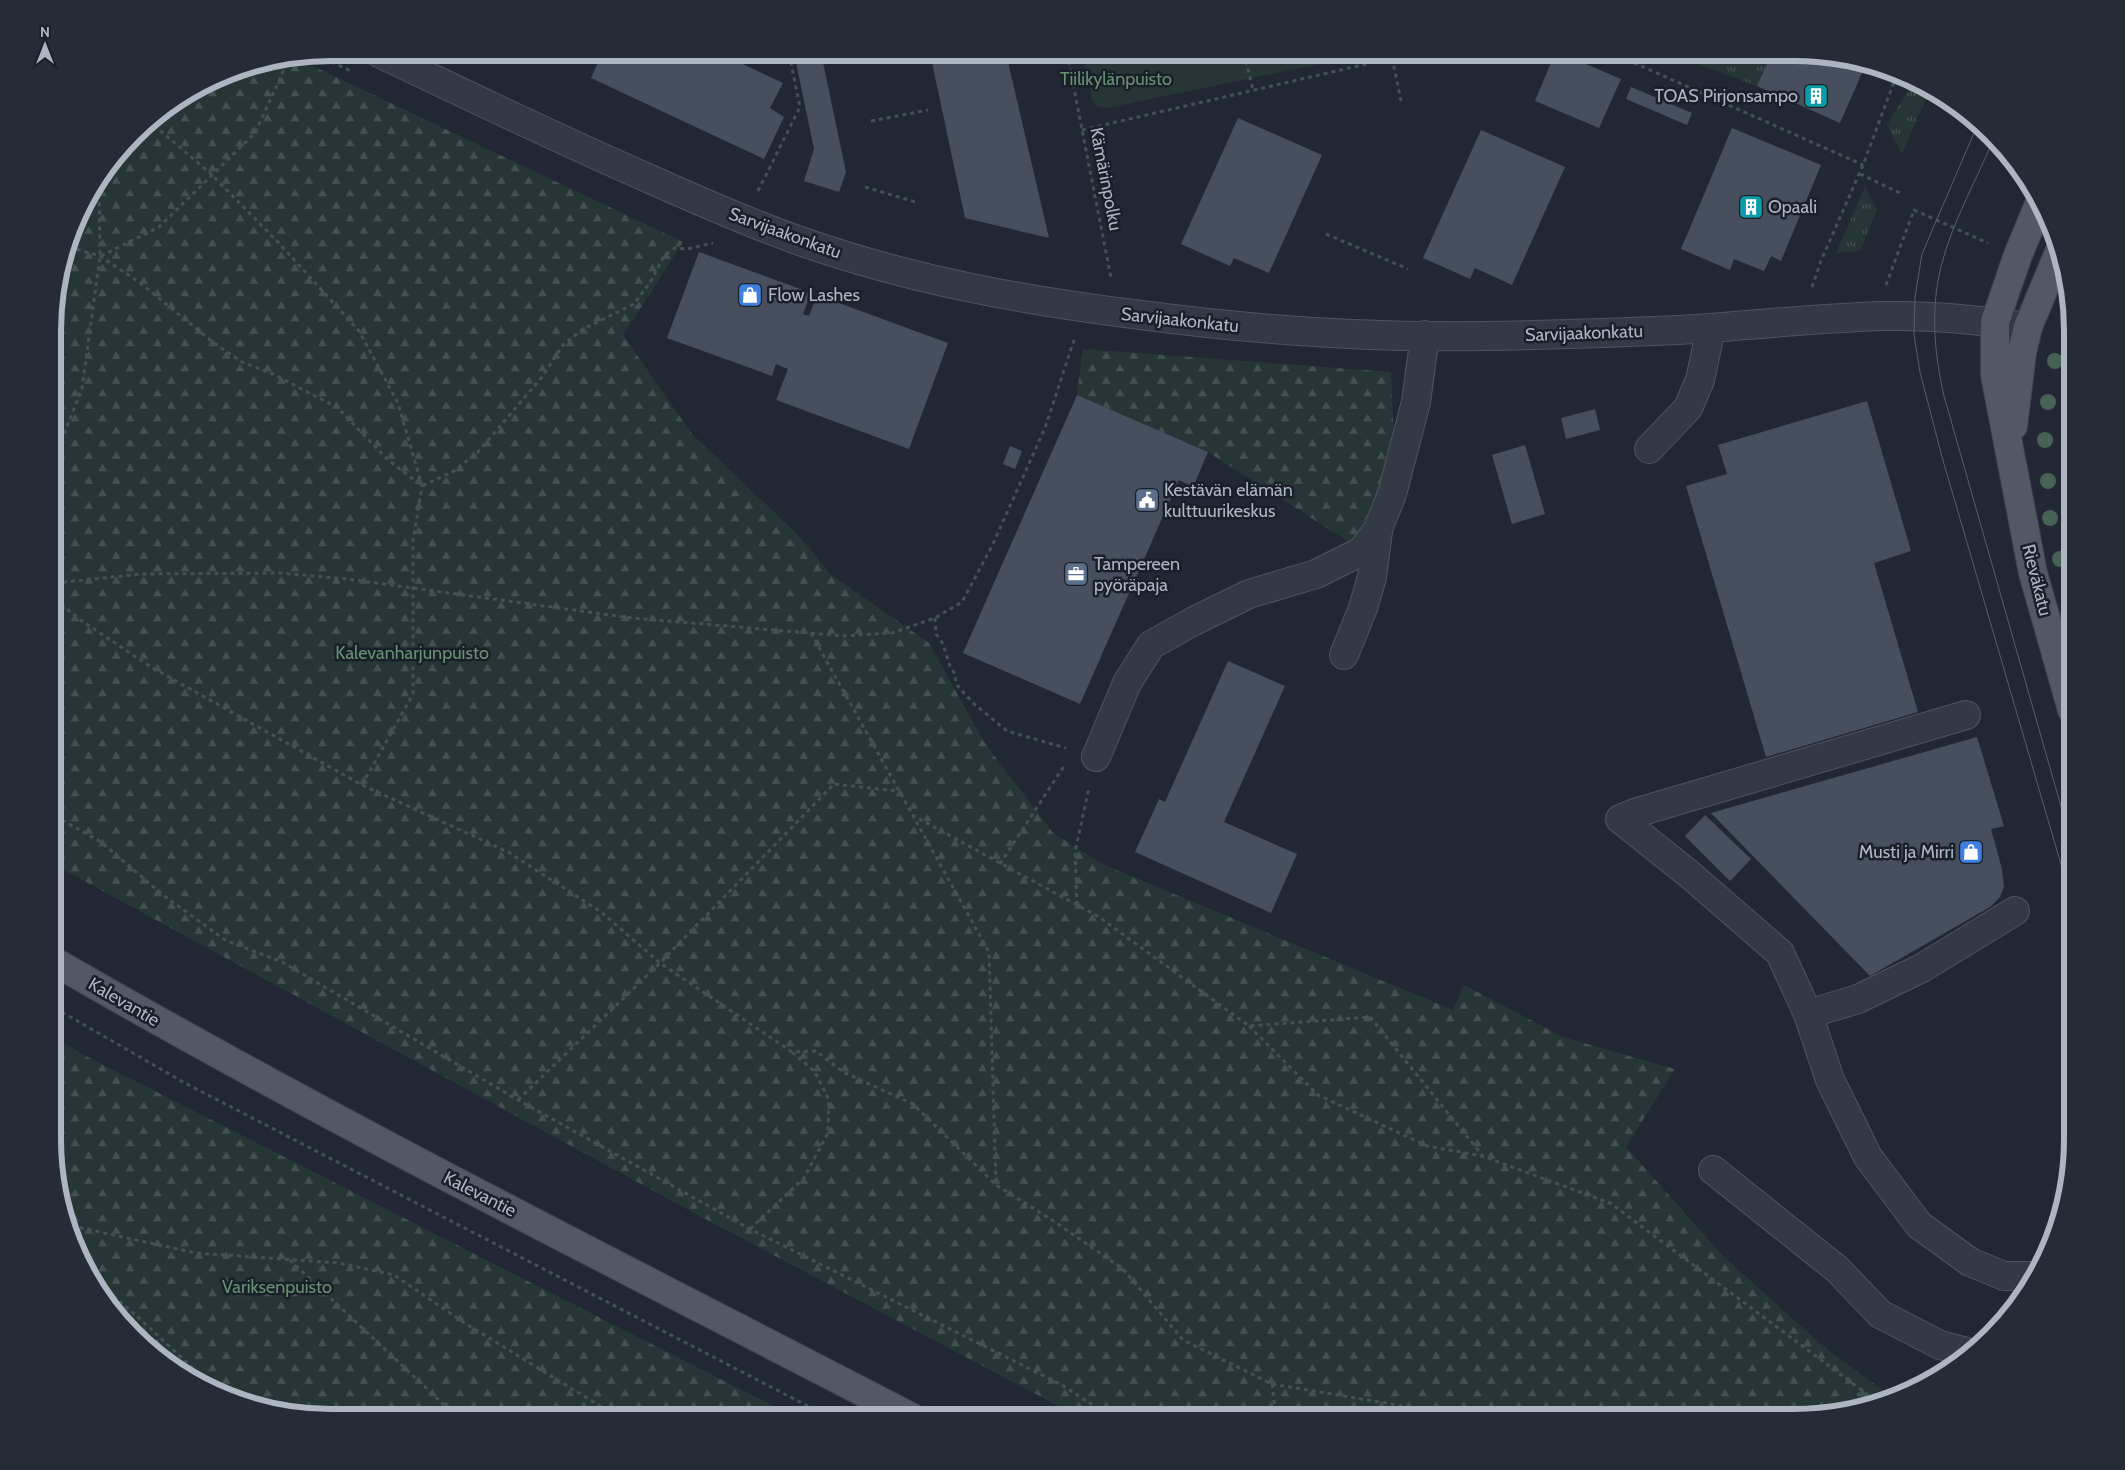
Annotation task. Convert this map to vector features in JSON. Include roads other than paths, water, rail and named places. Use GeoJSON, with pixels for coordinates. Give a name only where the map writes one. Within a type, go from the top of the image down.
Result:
{"type":"FeatureCollection","features":[{"type":"Feature","properties":{"kind":"main road","name":"Rieväkatu"},"geometry":{"type":"LineString","coordinates":[[2036,212],[2018,255],[1995,322],[1995,375],[2033,573],[2064,682]]}},
{"type":"Feature","properties":{"kind":"main road","name":"Rieväkatu"},"geometry":{"type":"LineString","coordinates":[[2010,448],[2022,354],[2028,327],[2055,262]]}},
{"type":"Feature","properties":{"kind":"main road","name":"Kalevantie"},"geometry":{"type":"LineString","coordinates":[[61,965],[138,1010],[370,1137],[896,1409]]}},
{"type":"Feature","properties":{"kind":"street","name":"Sarvijaakonkatu"},"geometry":{"type":"LineString","coordinates":[[398,61],[579,148],[744,221],[804,242],[921,278],[1011,296],[1110,312],[1264,329],[1425,335],[1480,336],[1711,328],[1885,316],[1995,322],[2028,327]]}},
{"type":"Feature","properties":{"kind":"street"},"geometry":{"type":"LineString","coordinates":[[1649,449],[1688,408],[1700,380],[1711,328]]}},
{"type":"Feature","properties":{"kind":"street"},"geometry":{"type":"LineString","coordinates":[[1085,754],[1150,645],[1249,594],[1316,574],[1362,552],[1378,529],[1392,494],[1416,402],[1425,335]]}},
{"type":"Feature","properties":{"kind":"street"},"geometry":{"type":"LineString","coordinates":[[1344,656],[1364,608],[1372,577],[1378,529]]}},
{"type":"Feature","properties":{"kind":"street"},"geometry":{"type":"LineString","coordinates":[[1966,715],[1645,810],[1620,820],[1689,874],[1780,953],[1808,1014],[1830,1080],[1868,1157],[1919,1225],[1970,1262],[2004,1276],[2027,1276]]}},
{"type":"Feature","properties":{"kind":"street"},"geometry":{"type":"LineString","coordinates":[[1808,1014],[1858,999],[1922,968],[2015,910]]}},
{"type":"Feature","properties":{"kind":"street"},"geometry":{"type":"LineString","coordinates":[[1713,1170],[1836,1269],[1880,1314],[1940,1345],[1961,1350]]}},
{"type":"Feature","properties":{"kind":"tram line"},"geometry":{"type":"LineString","coordinates":[[1975,131],[1922,254],[1915,297],[1914,335],[1920,372],[1942,457],[2064,875]]}},
{"type":"Feature","properties":{"kind":"tram line"},"geometry":{"type":"LineString","coordinates":[[1991,146],[1946,248],[1936,296],[1936,346],[1944,396],[2064,817]]}},
{"type":"Feature","properties":{"kind":"place","name":"TOAS Pirjonsampo"},"geometry":{"type":"Point","coordinates":[1816,96]}},
{"type":"Feature","properties":{"kind":"place","name":"Opaali"},"geometry":{"type":"Point","coordinates":[1751,207]}},
{"type":"Feature","properties":{"kind":"place","name":"Flow Lashes"},"geometry":{"type":"Point","coordinates":[750,295]}},
{"type":"Feature","properties":{"kind":"place","name":"Kestävän elämän kulttuurikeskus"},"geometry":{"type":"Point","coordinates":[1147,500]}},
{"type":"Feature","properties":{"kind":"place","name":"Tampereen pyöräpaja"},"geometry":{"type":"Point","coordinates":[1076,574]}},
{"type":"Feature","properties":{"kind":"place","name":"Musti ja Mirri"},"geometry":{"type":"Point","coordinates":[1971,852]}},
{"type":"Feature","properties":{"kind":"park label","name":"Tiilikylänpuisto"},"geometry":{"type":"Point","coordinates":[1116,79]}},
{"type":"Feature","properties":{"kind":"park label","name":"Kalevanharjunpuisto"},"geometry":{"type":"Point","coordinates":[412,653]}},
{"type":"Feature","properties":{"kind":"park label","name":"Variksenpuisto"},"geometry":{"type":"Point","coordinates":[277,1287]}}]}
